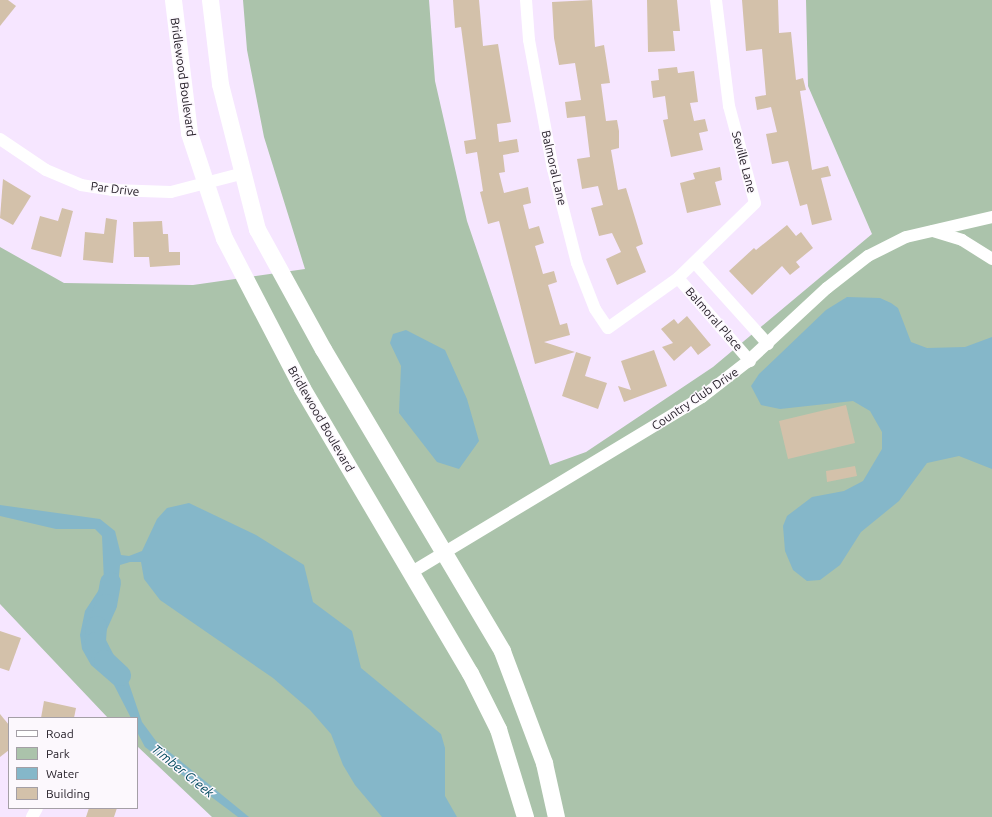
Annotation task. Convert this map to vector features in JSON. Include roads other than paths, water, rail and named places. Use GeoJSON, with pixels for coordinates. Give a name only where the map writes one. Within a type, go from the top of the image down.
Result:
{"type":"FeatureCollection","features":[{"type":"Feature","properties":{"kind":"main road","name":"Bridlewood Boulevard"},"geometry":{"type":"LineString","coordinates":[[173,0],[189,133],[204,184],[224,238],[302,388],[412,572],[486,702],[510,764],[525,817]]}},
{"type":"Feature","properties":{"kind":"main road"},"geometry":{"type":"LineString","coordinates":[[210,0],[220,84],[240,174],[257,229],[286,282],[446,551],[513,676],[544,763],[556,817]]}},
{"type":"Feature","properties":{"kind":"street","name":"Balmoral Lane"},"geometry":{"type":"LineString","coordinates":[[526,0],[529,40],[553,169],[577,263],[596,309],[608,328]]}},
{"type":"Feature","properties":{"kind":"street","name":"Seville Lane"},"geometry":{"type":"LineString","coordinates":[[608,328],[678,278],[755,203],[729,106],[716,0]]}},
{"type":"Feature","properties":{"kind":"street","name":"Par Drive"},"geometry":{"type":"LineString","coordinates":[[0,139],[46,170],[81,185],[145,193],[204,184],[240,174]]}},
{"type":"Feature","properties":{"kind":"street","name":"Country Club Drive"},"geometry":{"type":"LineString","coordinates":[[412,572],[684,409],[750,360],[827,288],[868,256],[902,238],[933,231],[977,218],[992,217]]}},
{"type":"Feature","properties":{"kind":"street"},"geometry":{"type":"LineString","coordinates":[[933,231],[962,240],[992,259]]}},
{"type":"Feature","properties":{"kind":"street","name":"Balmoral Place"},"geometry":{"type":"LineString","coordinates":[[695,263],[768,344]]}},
{"type":"Feature","properties":{"kind":"street","name":"Balmoral Place"},"geometry":{"type":"LineString","coordinates":[[678,278],[750,360]]}},
{"type":"Feature","properties":{"kind":"water"},"geometry":{"type":"Polygon","coordinates":[[[847,297],[880,298],[891,303],[898,308],[911,342],[927,348],[965,347],[992,337],[992,469],[959,456],[927,463],[899,501],[861,532],[840,565],[820,580],[807,581],[793,570],[785,551],[783,526],[787,516],[812,497],[844,491],[863,481],[882,449],[882,432],[870,411],[853,401],[780,409],[761,405],[751,386],[759,374],[826,310],[847,297]]]}},
{"type":"Feature","properties":{"kind":"water"},"geometry":{"type":"Polygon","coordinates":[[[406,330],[445,350],[467,399],[479,441],[459,469],[437,462],[399,413],[401,366],[390,343],[393,334],[406,330]]]}},
{"type":"Feature","properties":{"kind":"water"},"geometry":{"type":"Polygon","coordinates":[[[189,503],[256,535],[304,565],[313,602],[352,631],[361,668],[441,734],[445,748],[445,796],[457,817],[382,817],[355,785],[343,765],[331,734],[310,710],[273,678],[160,600],[144,579],[141,562],[130,562],[120,565],[117,597],[94,619],[93,637],[98,652],[126,675],[142,722],[156,741],[249,817],[238,817],[145,747],[138,734],[138,717],[130,717],[114,685],[91,665],[82,649],[80,635],[85,611],[104,582],[102,536],[95,529],[56,529],[0,516],[0,505],[100,519],[115,531],[121,555],[129,556],[142,551],[157,519],[167,508],[189,503]]]}},
{"type":"Feature","properties":{"kind":"waterway","name":"Timber Creek"},"geometry":{"type":"LineString","coordinates":[[110,582],[106,604],[96,626],[95,642],[104,660],[120,675]]}}]}
